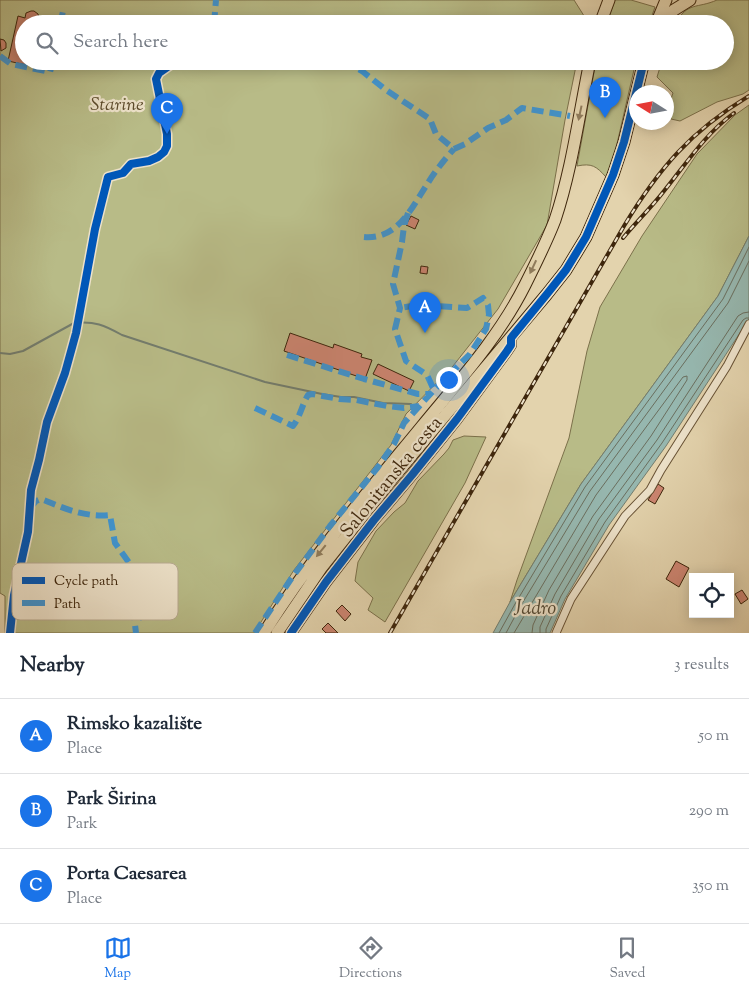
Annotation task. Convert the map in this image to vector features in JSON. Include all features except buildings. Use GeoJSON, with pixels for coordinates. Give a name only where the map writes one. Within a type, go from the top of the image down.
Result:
{"type":"FeatureCollection","features":[{"type":"Feature","properties":{"kind":"highway"},"geometry":{"type":"LineString","coordinates":[[600,0],[600,15]]}},
{"type":"Feature","properties":{"kind":"highway"},"geometry":{"type":"LineString","coordinates":[[603,15],[609,0]]}},
{"type":"Feature","properties":{"kind":"highway"},"geometry":{"type":"LineString","coordinates":[[660,15],[666,0]]}},
{"type":"Feature","properties":{"kind":"highway"},"geometry":{"type":"LineString","coordinates":[[669,15],[690,0]]}},
{"type":"Feature","properties":{"kind":"highway"},"geometry":{"type":"LineString","coordinates":[[264,633],[310,564],[468,370],[505,320],[524,286],[554,222],[564,191],[588,70]]}},
{"type":"Feature","properties":{"kind":"highway"},"geometry":{"type":"LineString","coordinates":[[277,633],[322,567],[566,270],[586,237],[613,175],[624,142],[642,70]]}},
{"type":"Feature","properties":{"kind":"main road","name":"Salonitanska cesta"},"geometry":{"type":"LineString","coordinates":[[291,633],[326,582],[368,527],[449,429],[508,351],[511,338]]}},
{"type":"Feature","properties":{"kind":"street"},"geometry":{"type":"LineString","coordinates":[[556,633],[571,600],[625,516],[650,490],[727,366],[749,324]]}},
{"type":"Feature","properties":{"kind":"green space","name":"Starine"},"geometry":{"type":"Polygon","coordinates":[[[0,0],[574,0],[583,15],[15,15],[15,70],[575,70],[547,225],[498,309],[453,366],[406,414],[391,445],[294,570],[254,633],[5,633],[5,596],[0,593],[0,0]]]}},
{"type":"Feature","properties":{"kind":"green space"},"geometry":{"type":"Polygon","coordinates":[[[615,0],[631,0],[655,7],[652,15],[609,15],[615,0]]]}},
{"type":"Feature","properties":{"kind":"green space"},"geometry":{"type":"Polygon","coordinates":[[[717,0],[749,0],[749,90],[743,94],[717,102],[680,121],[674,120],[674,85],[665,85],[657,77],[659,70],[734,70],[734,15],[682,15],[693,7],[717,0]]]}},
{"type":"Feature","properties":{"kind":"green space"},"geometry":{"type":"Polygon","coordinates":[[[594,70],[634,70],[613,161],[606,177],[593,166],[577,166],[594,70]]]}},
{"type":"Feature","properties":{"kind":"green space"},"geometry":{"type":"Polygon","coordinates":[[[749,105],[749,236],[718,296],[581,484],[510,602],[569,438],[587,351],[600,307],[642,236],[697,154],[735,115],[749,105]]]}},
{"type":"Feature","properties":{"kind":"green space"},"geometry":{"type":"Polygon","coordinates":[[[464,436],[486,437],[465,483],[385,622],[368,610],[373,598],[355,581],[358,562],[376,531],[405,503],[418,481],[444,454],[453,440],[464,436]]]}},
{"type":"Feature","properties":{"kind":"water","name":"Jadro"},"geometry":{"type":"Polygon","coordinates":[[[749,236],[749,319],[666,446],[609,525],[565,599],[550,633],[493,633],[581,484],[718,296],[749,236]]]}},
{"type":"Feature","properties":{"kind":"waterway"},"geometry":{"type":"LineString","coordinates":[[0,353],[10,354],[23,351],[74,323],[94,323],[122,335],[265,382],[341,397],[354,397],[383,403],[411,404]]}},
{"type":"Feature","properties":{"kind":"railway"},"geometry":{"type":"LineString","coordinates":[[390,633],[637,205],[650,186],[693,137],[728,109],[749,96]]}},
{"type":"Feature","properties":{"kind":"railway"},"geometry":{"type":"LineString","coordinates":[[623,238],[705,140],[734,113]]}},
{"type":"Feature","properties":{"kind":"marked path"},"geometry":{"type":"LineString","coordinates":[[215,15],[216,0]]}},
{"type":"Feature","properties":{"kind":"marked path"},"geometry":{"type":"LineString","coordinates":[[62,15],[64,7]]}},
{"type":"Feature","properties":{"kind":"marked path"},"geometry":{"type":"LineString","coordinates":[[0,56],[15,65]]}},
{"type":"Feature","properties":{"kind":"marked path"},"geometry":{"type":"LineString","coordinates":[[40,70],[50,72],[51,70]]}},
{"type":"Feature","properties":{"kind":"marked path"},"geometry":{"type":"LineString","coordinates":[[360,70],[386,90],[430,119],[436,134],[454,149],[465,144],[488,128],[506,120],[522,108],[570,116]]}},
{"type":"Feature","properties":{"kind":"marked path"},"geometry":{"type":"LineString","coordinates":[[364,237],[376,237],[386,234],[402,221],[435,172],[454,149]]}},
{"type":"Feature","properties":{"kind":"marked path"},"geometry":{"type":"LineString","coordinates":[[408,213],[393,284],[400,308],[395,329],[406,361],[427,375],[434,390]]}},
{"type":"Feature","properties":{"kind":"marked path"},"geometry":{"type":"LineString","coordinates":[[255,633],[291,579],[330,526],[378,467],[394,444],[404,423],[470,354],[486,329],[489,315],[488,305],[483,298],[467,308],[418,305],[400,308]]}},
{"type":"Feature","properties":{"kind":"marked path"},"geometry":{"type":"LineString","coordinates":[[287,355],[418,394],[430,394]]}},
{"type":"Feature","properties":{"kind":"marked path"},"geometry":{"type":"LineString","coordinates":[[255,408],[293,426],[308,395],[312,394],[404,408],[419,406]]}},
{"type":"Feature","properties":{"kind":"marked path"},"geometry":{"type":"LineString","coordinates":[[30,508],[36,501],[41,499],[62,508],[83,513],[110,515],[115,543],[129,563]]}},
{"type":"Feature","properties":{"kind":"marked path"},"geometry":{"type":"LineString","coordinates":[[134,620],[136,633]]}},
{"type":"Feature","properties":{"kind":"cycle path"},"geometry":{"type":"LineString","coordinates":[[21,563],[28,532],[31,490],[47,422],[65,373],[76,333],[95,229],[108,177],[123,173],[131,164],[149,161],[158,157],[167,146],[167,134],[156,79],[163,70]]}},
{"type":"Feature","properties":{"kind":"cycle path"},"geometry":{"type":"LineString","coordinates":[[291,633],[326,582],[374,520],[457,419],[507,351],[511,345],[511,338],[566,270],[586,237],[613,175],[624,142],[642,70]]}},
{"type":"Feature","properties":{"kind":"cycle path"},"geometry":{"type":"LineString","coordinates":[[10,633],[12,614]]}},
{"type":"Feature","properties":{"kind":"place","name":"Park Širina"},"geometry":{"type":"Point","coordinates":[605,118]}},
{"type":"Feature","properties":{"kind":"place","name":"Porta Caesarea"},"geometry":{"type":"Point","coordinates":[167,134]}},
{"type":"Feature","properties":{"kind":"place","name":"Rimsko kazalište"},"geometry":{"type":"Point","coordinates":[425,333]}}]}
